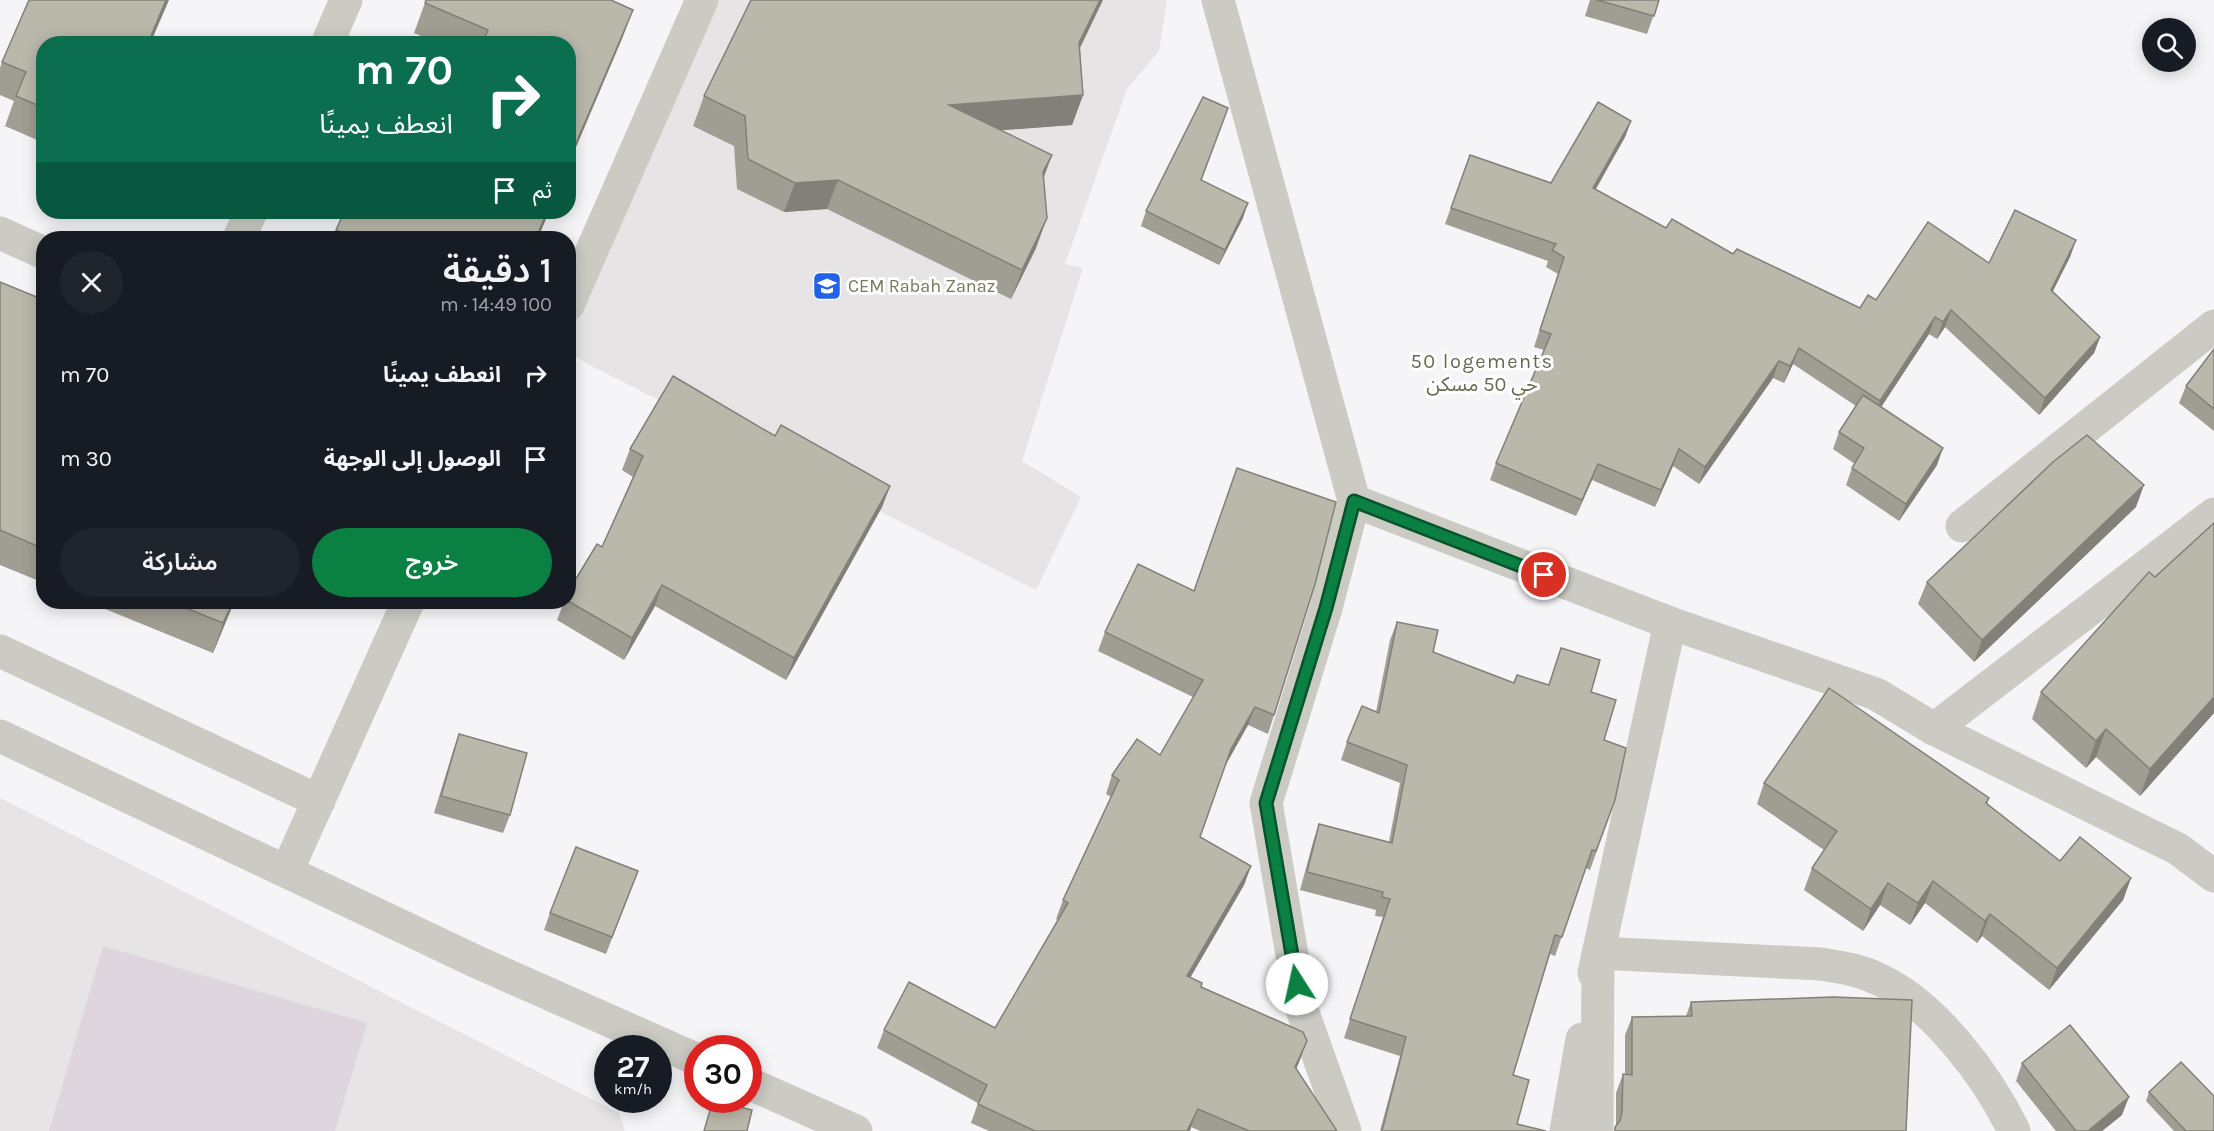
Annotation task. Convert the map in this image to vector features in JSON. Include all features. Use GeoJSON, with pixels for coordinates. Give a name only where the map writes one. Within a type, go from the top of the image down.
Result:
{"type":"FeatureCollection","features":[{"type":"Feature","properties":{"kind":"street"},"geometry":{"type":"LineString","coordinates":[[330,36],[346,0]]}},
{"type":"Feature","properties":{"kind":"street"},"geometry":{"type":"LineString","coordinates":[[576,286],[702,0]]}},
{"type":"Feature","properties":{"kind":"street"},"geometry":{"type":"LineString","coordinates":[[1218,0],[1354,501],[1326,608],[1266,803],[1301,1007],[1345,1131]]}},
{"type":"Feature","properties":{"kind":"street"},"geometry":{"type":"LineString","coordinates":[[0,233],[36,249]]}},
{"type":"Feature","properties":{"kind":"street"},"geometry":{"type":"LineString","coordinates":[[1962,526],[2214,326]]}},
{"type":"Feature","properties":{"kind":"street"},"geometry":{"type":"LineString","coordinates":[[1354,501],[1670,623],[1876,694],[1934,729],[2178,849],[2214,876]]}},
{"type":"Feature","properties":{"kind":"street"},"geometry":{"type":"LineString","coordinates":[[1934,729],[2214,514]]}},
{"type":"Feature","properties":{"kind":"street"},"geometry":{"type":"LineString","coordinates":[[287,871],[405,609]]}},
{"type":"Feature","properties":{"kind":"street"},"geometry":{"type":"LineString","coordinates":[[1566,1131],[1598,953],[1670,623]]}},
{"type":"Feature","properties":{"kind":"street"},"geometry":{"type":"LineString","coordinates":[[0,651],[319,801]]}},
{"type":"Feature","properties":{"kind":"street"},"geometry":{"type":"LineString","coordinates":[[0,736],[477,962],[684,1054]]}},
{"type":"Feature","properties":{"kind":"street"},"geometry":{"type":"LineString","coordinates":[[1597,1131],[1598,953]]}},
{"type":"Feature","properties":{"kind":"street"},"geometry":{"type":"LineString","coordinates":[[1598,953],[1821,964],[1850,969],[1879,979],[1904,994],[1927,1013],[1969,1058],[1989,1086],[2014,1131]]}},
{"type":"Feature","properties":{"kind":"street"},"geometry":{"type":"LineString","coordinates":[[762,1089],[856,1131]]}},
{"type":"Feature","properties":{"kind":"shaded area","name":"CEM Rabah Zanaz"},"geometry":{"type":"Polygon","coordinates":[[[702,0],[1167,0],[1159,51],[1127,89],[1065,264],[1083,268],[1022,461],[1081,497],[1036,590],[576,357],[576,289],[702,0]]]}},
{"type":"Feature","properties":{"kind":"shaded area"},"geometry":{"type":"Polygon","coordinates":[[[0,798],[594,1100],[594,1113],[619,1113],[625,1131],[0,1131],[0,798]]]}},
{"type":"Feature","properties":{"kind":"shaded area"},"geometry":{"type":"Polygon","coordinates":[[[103,946],[367,1023],[335,1131],[49,1131],[103,946]]]}},
{"type":"Feature","properties":{"kind":"building"},"geometry":{"type":"Polygon","coordinates":[[[29,0],[166,0],[151,36],[36,36],[36,105],[16,96],[26,72],[2,62],[29,0]]]}},
{"type":"Feature","properties":{"kind":"building"},"geometry":{"type":"Polygon","coordinates":[[[426,0],[611,0],[633,10],[576,143],[576,36],[485,36],[488,30],[425,3],[426,0]]]}},
{"type":"Feature","properties":{"kind":"building"},"geometry":{"type":"Polygon","coordinates":[[[751,0],[1100,0],[1079,43],[1083,95],[949,105],[1052,155],[1043,172],[1047,218],[1022,270],[838,180],[795,183],[748,159],[745,116],[704,96],[751,0]]]}},
{"type":"Feature","properties":{"kind":"building"},"geometry":{"type":"Polygon","coordinates":[[[1597,0],[1659,0],[1654,16],[1597,0]]]}},
{"type":"Feature","properties":{"kind":"building"},"geometry":{"type":"Polygon","coordinates":[[[1203,97],[1228,108],[1201,180],[1248,203],[1225,250],[1146,211],[1203,97]]]}},
{"type":"Feature","properties":{"kind":"building"},"geometry":{"type":"Polygon","coordinates":[[[1598,102],[1631,121],[1593,188],[1666,228],[1672,219],[1733,254],[1737,249],[1860,308],[1868,295],[1876,300],[1928,222],[1989,263],[2015,210],[2076,240],[2051,290],[2100,337],[2045,398],[1951,310],[1943,322],[1935,317],[1880,401],[1799,348],[1790,366],[1779,361],[1705,467],[1679,449],[1661,490],[1598,464],[1582,500],[1496,463],[1551,334],[1540,330],[1564,257],[1552,250],[1556,244],[1451,208],[1470,155],[1551,183],[1598,102]]]}},
{"type":"Feature","properties":{"kind":"building"},"geometry":{"type":"Polygon","coordinates":[[[341,219],[544,219],[539,231],[336,230],[341,219]]]}},
{"type":"Feature","properties":{"kind":"building"},"geometry":{"type":"Polygon","coordinates":[[[0,282],[36,297],[36,546],[0,530],[0,282]]]}},
{"type":"Feature","properties":{"kind":"building"},"geometry":{"type":"Polygon","coordinates":[[[2214,349],[2214,409],[2186,386],[2214,349]]]}},
{"type":"Feature","properties":{"kind":"building"},"geometry":{"type":"Polygon","coordinates":[[[673,376],[775,436],[781,425],[890,486],[794,658],[662,585],[632,638],[576,606],[576,579],[597,544],[602,547],[643,456],[630,449],[673,376]]]}},
{"type":"Feature","properties":{"kind":"building"},"geometry":{"type":"Polygon","coordinates":[[[1863,395],[1943,448],[1906,504],[1852,468],[1864,448],[1839,432],[1863,395]]]}},
{"type":"Feature","properties":{"kind":"building"},"geometry":{"type":"Polygon","coordinates":[[[2087,435],[2144,485],[1982,640],[1927,582],[2053,462],[2087,435]]]}},
{"type":"Feature","properties":{"kind":"building"},"geometry":{"type":"Polygon","coordinates":[[[1237,468],[1336,502],[1315,584],[1274,715],[1255,707],[1231,749],[1200,837],[1251,866],[1187,976],[1202,983],[1201,987],[1303,1032],[1307,1041],[1295,1067],[1337,1131],[1249,1131],[1198,1109],[1187,1131],[1035,1131],[978,1104],[987,1085],[884,1030],[909,982],[995,1028],[1068,903],[1063,900],[1119,780],[1112,775],[1137,739],[1160,755],[1203,680],[1105,632],[1138,564],[1194,591],[1237,468]]]}},
{"type":"Feature","properties":{"kind":"building"},"geometry":{"type":"Polygon","coordinates":[[[2214,523],[2214,697],[2150,769],[2106,729],[2096,741],[2041,692],[2149,572],[2155,577],[2214,523]]]}},
{"type":"Feature","properties":{"kind":"building"},"geometry":{"type":"Polygon","coordinates":[[[188,609],[230,609],[223,623],[188,609]]]}},
{"type":"Feature","properties":{"kind":"building"},"geometry":{"type":"Polygon","coordinates":[[[1397,622],[1438,630],[1433,652],[1514,683],[1517,675],[1549,685],[1561,648],[1600,660],[1591,692],[1616,700],[1604,740],[1626,748],[1615,800],[1596,851],[1592,850],[1562,937],[1555,935],[1513,1075],[1529,1080],[1517,1124],[1546,1131],[1382,1131],[1406,1037],[1350,1019],[1390,899],[1382,897],[1383,892],[1307,872],[1319,824],[1392,843],[1407,765],[1347,742],[1362,706],[1379,713],[1397,622]]]}},
{"type":"Feature","properties":{"kind":"building"},"geometry":{"type":"Polygon","coordinates":[[[1829,688],[1989,798],[1986,803],[2060,861],[2080,837],[2131,878],[2057,968],[1990,914],[1985,921],[1933,881],[1918,903],[1888,883],[1871,909],[1812,868],[1837,831],[1764,783],[1829,688]]]}},
{"type":"Feature","properties":{"kind":"building"},"geometry":{"type":"Polygon","coordinates":[[[459,734],[527,753],[510,815],[441,796],[459,734]]]}},
{"type":"Feature","properties":{"kind":"building"},"geometry":{"type":"Polygon","coordinates":[[[576,847],[638,871],[612,937],[550,913],[576,847]]]}},
{"type":"Feature","properties":{"kind":"building"},"geometry":{"type":"Polygon","coordinates":[[[1833,997],[1912,1000],[1906,1131],[1615,1131],[1622,1113],[1623,1074],[1632,1075],[1632,1017],[1692,1016],[1691,1002],[1833,997]]]}},
{"type":"Feature","properties":{"kind":"building"},"geometry":{"type":"Polygon","coordinates":[[[2070,1025],[2129,1097],[2088,1131],[2076,1131],[2022,1063],[2070,1025]]]}},
{"type":"Feature","properties":{"kind":"building"},"geometry":{"type":"Polygon","coordinates":[[[2181,1062],[2214,1096],[2214,1131],[2186,1131],[2149,1092],[2181,1062]]]}},
{"type":"Feature","properties":{"kind":"building"},"geometry":{"type":"Polygon","coordinates":[[[709,1113],[751,1113],[747,1131],[704,1131],[709,1113]]]}},
{"type":"Feature","properties":{"kind":"place","name":"CEM Rabah Zanaz"},"geometry":{"type":"Point","coordinates":[827,286]}},
{"type":"Feature","properties":{"kind":"district","name":"50 logements حي 50 مسكن"},"geometry":{"type":"Point","coordinates":[1482,372]}},
{"type":"Feature","properties":{"kind":"route"},"geometry":{"type":"LineString","coordinates":[[1297,984],[1266,803],[1326,608],[1354,501],[1544,575]]}}]}
